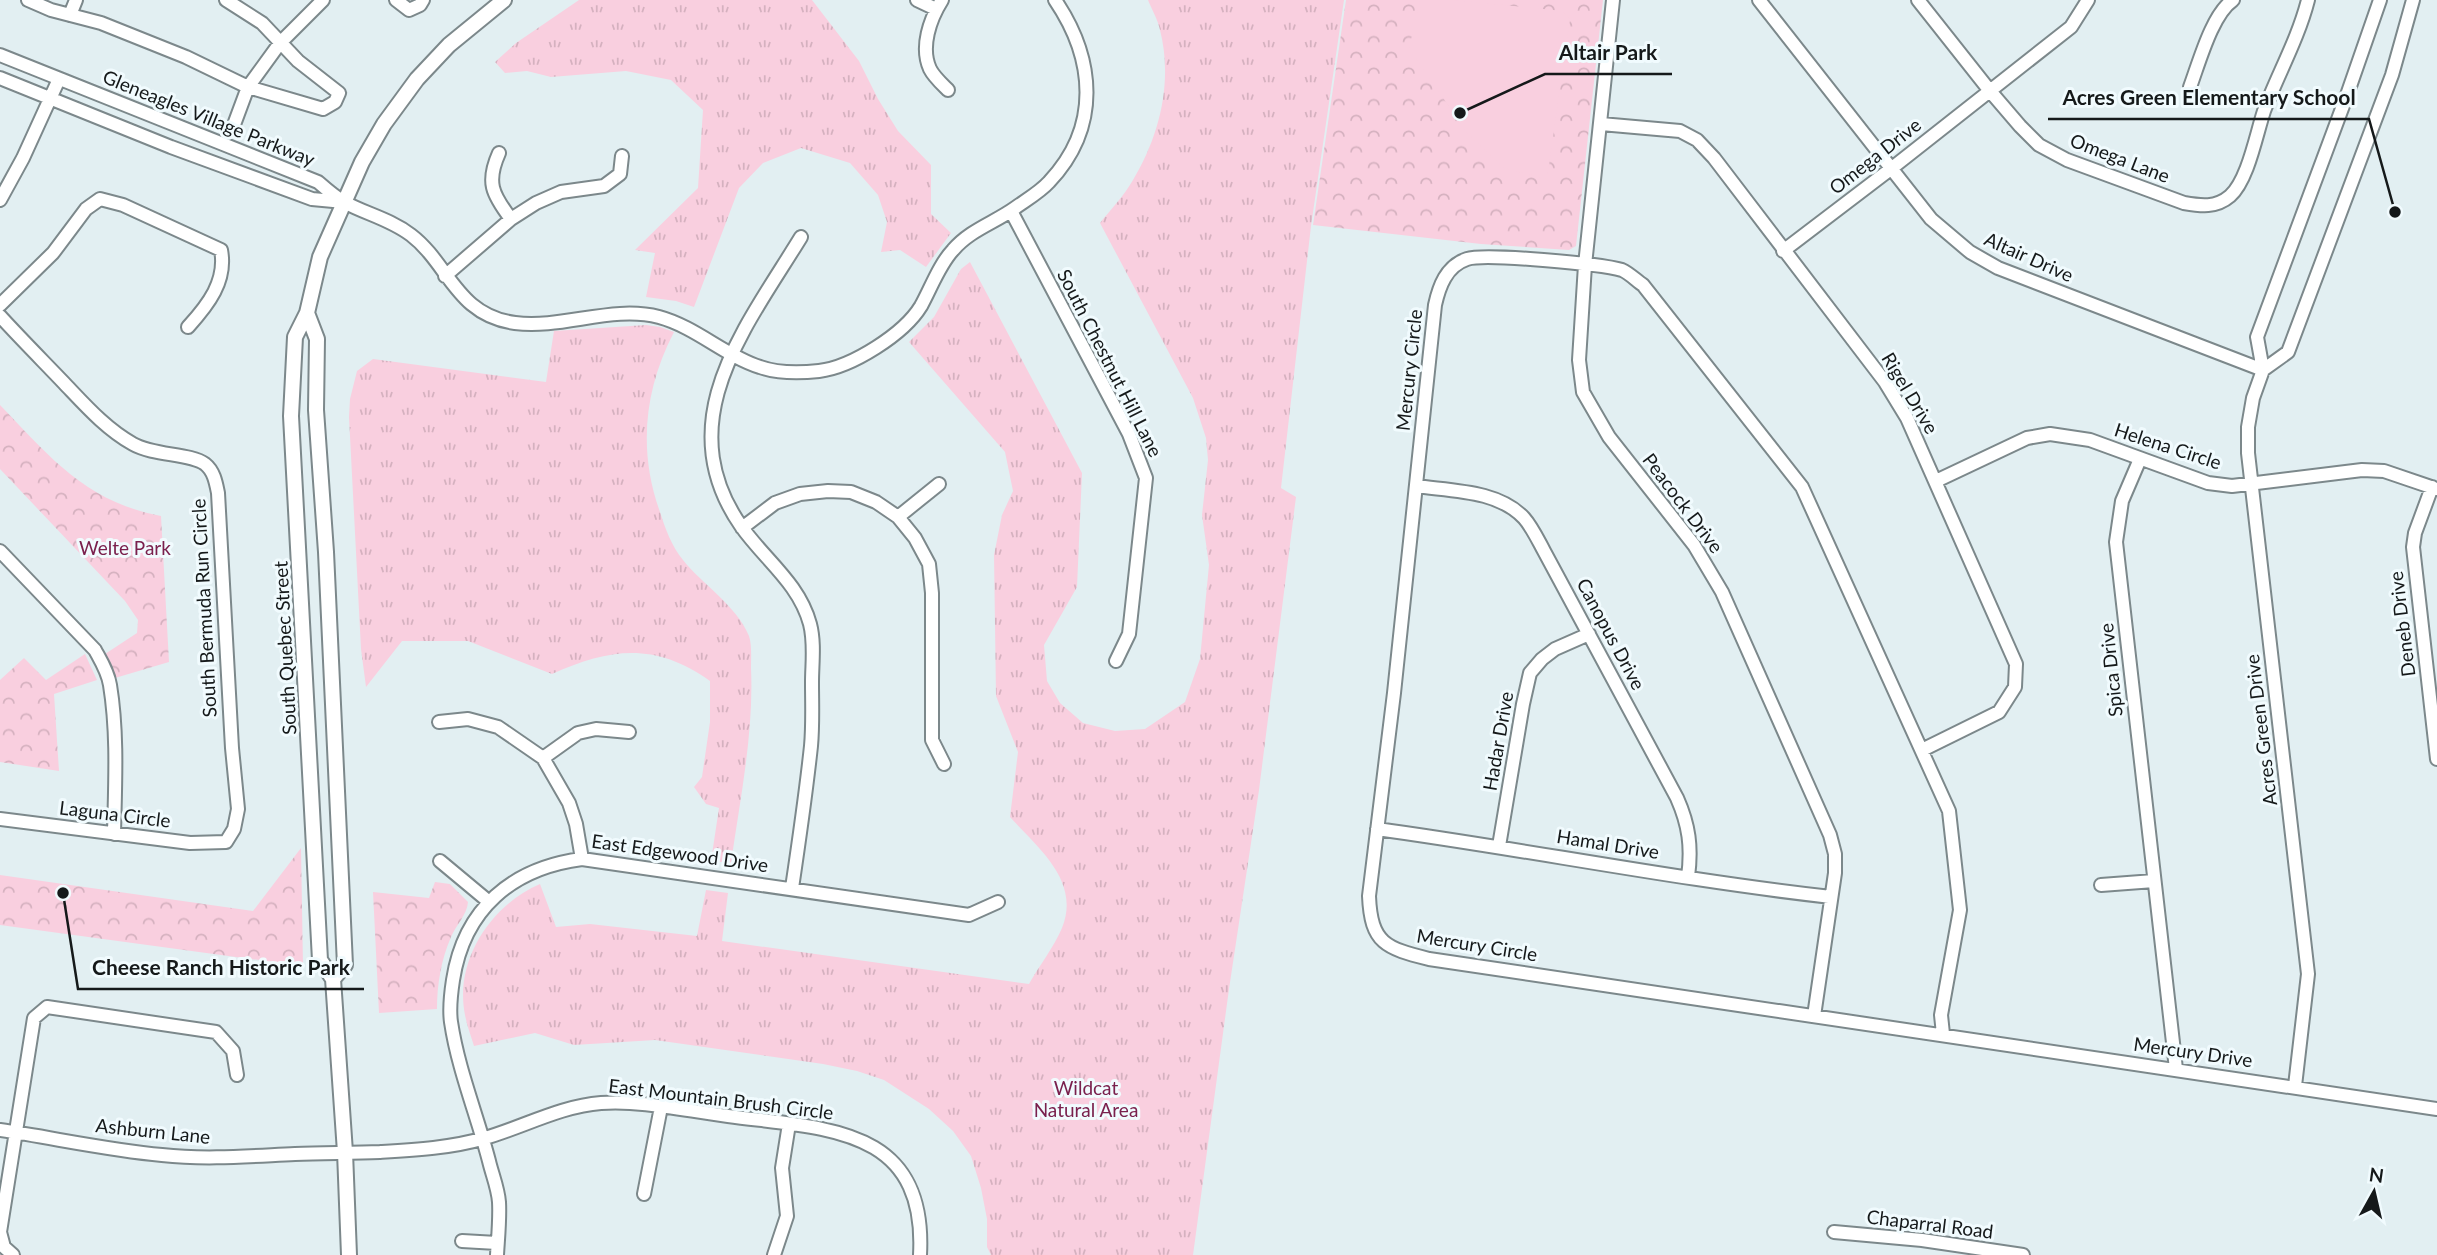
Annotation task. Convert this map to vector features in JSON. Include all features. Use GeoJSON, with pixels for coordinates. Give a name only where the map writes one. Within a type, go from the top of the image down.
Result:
{"type":"FeatureCollection","features":[{"type":"Feature","properties":{"kind":"main road","name":"South Quebec Street"},"geometry":{"type":"LineString","coordinates":[[349,1255],[333,979],[320,960],[292,416],[295,337],[307,313],[320,257],[372,143],[415,82],[458,37],[504,0]]}},
{"type":"Feature","properties":{"kind":"main road","name":"South Quebec Street"},"geometry":{"type":"LineString","coordinates":[[307,313],[317,339],[316,410],[326,552],[345,951],[345,965],[333,979]]}},
{"type":"Feature","properties":{"kind":"street"},"geometry":{"type":"LineString","coordinates":[[28,0],[101,23],[186,57],[248,87],[323,109],[335,102],[339,93],[298,61],[262,23],[230,1]]}},
{"type":"Feature","properties":{"kind":"street"},"geometry":{"type":"LineString","coordinates":[[70,15],[76,0]]}},
{"type":"Feature","properties":{"kind":"street"},"geometry":{"type":"LineString","coordinates":[[235,122],[248,87],[281,43],[323,0]]}},
{"type":"Feature","properties":{"kind":"street"},"geometry":{"type":"LineString","coordinates":[[396,0],[409,10],[420,5],[423,0]]}},
{"type":"Feature","properties":{"kind":"street"},"geometry":{"type":"LineString","coordinates":[[918,0],[939,5],[928,32],[925,54],[931,71],[948,90]]}},
{"type":"Feature","properties":{"kind":"street"},"geometry":{"type":"LineString","coordinates":[[344,202],[384,218],[411,235],[426,249],[464,298],[486,314],[513,323],[543,323],[632,313],[660,317],[761,368],[790,372],[821,371],[873,350],[898,333],[919,309],[951,251],[967,236],[1012,211],[1048,183],[1067,159],[1079,132],[1086,105],[1087,80],[1083,56],[1071,26],[1055,0]]}},
{"type":"Feature","properties":{"kind":"street","name":"Peacock Drive"},"geometry":{"type":"LineString","coordinates":[[1613,0],[1586,265],[1579,360],[1583,392],[1609,437],[1694,545],[1722,592],[1829,835],[1835,854],[1814,1016]]}},
{"type":"Feature","properties":{"kind":"street","name":"Altair Drive"},"geometry":{"type":"LineString","coordinates":[[1759,0],[1931,219],[1970,253],[1998,268],[2263,370]]}},
{"type":"Feature","properties":{"kind":"street","name":"Omega Lane"},"geometry":{"type":"LineString","coordinates":[[1918,0],[1990,91],[2039,145],[2067,160],[2184,203],[2200,206],[2219,205],[2239,186],[2308,0]]}},
{"type":"Feature","properties":{"kind":"street","name":"Omega Drive"},"geometry":{"type":"LineString","coordinates":[[1783,251],[2071,27],[2088,0]]}},
{"type":"Feature","properties":{"kind":"street"},"geometry":{"type":"LineString","coordinates":[[2190,86],[2214,26],[2228,3],[2233,0]]}},
{"type":"Feature","properties":{"kind":"street","name":"Acres Green Drive"},"geometry":{"type":"LineString","coordinates":[[2295,1086],[2308,974],[2251,482],[2248,427],[2253,398],[2263,370],[2257,337],[2380,0]]}},
{"type":"Feature","properties":{"kind":"street"},"geometry":{"type":"LineString","coordinates":[[2263,370],[2288,352],[2392,75],[2413,0]]}},
{"type":"Feature","properties":{"kind":"street","name":"Gleneagles Village Parkway"},"geometry":{"type":"LineString","coordinates":[[0,55],[318,182],[344,202]]}},
{"type":"Feature","properties":{"kind":"street","name":"Gleneagles Village Parkway"},"geometry":{"type":"LineString","coordinates":[[0,78],[171,147],[313,199],[344,202]]}},
{"type":"Feature","properties":{"kind":"street"},"geometry":{"type":"LineString","coordinates":[[0,200],[59,79]]}},
{"type":"Feature","properties":{"kind":"street"},"geometry":{"type":"LineString","coordinates":[[30,142],[51,113],[61,109],[101,118]]}},
{"type":"Feature","properties":{"kind":"street","name":"Rigel Drive"},"geometry":{"type":"LineString","coordinates":[[1601,124],[1680,131],[1697,139],[1885,382],[1907,418],[2016,664],[2015,687],[1999,712],[1922,750]]}},
{"type":"Feature","properties":{"kind":"street"},"geometry":{"type":"LineString","coordinates":[[499,153],[492,168],[492,188],[511,219]]}},
{"type":"Feature","properties":{"kind":"street"},"geometry":{"type":"LineString","coordinates":[[445,276],[511,219],[536,203],[561,192],[604,186],[620,174],[622,156]]}},
{"type":"Feature","properties":{"kind":"street"},"geometry":{"type":"LineString","coordinates":[[0,305],[53,253],[86,209],[100,200],[123,205],[220,250],[223,264],[220,280],[208,305],[188,327]]}},
{"type":"Feature","properties":{"kind":"street","name":"South Chestnut Hill Lane"},"geometry":{"type":"LineString","coordinates":[[1012,211],[1129,434],[1146,478],[1129,634],[1116,661]]}},
{"type":"Feature","properties":{"kind":"street"},"geometry":{"type":"LineString","coordinates":[[792,888],[811,744],[810,626],[793,586],[742,528],[725,500],[716,475],[710,429],[714,406],[731,353],[801,237]]}},
{"type":"Feature","properties":{"kind":"street","name":"Mercury Circle"},"geometry":{"type":"LineString","coordinates":[[1481,257],[1586,265],[1623,270],[1643,285],[1802,487],[1950,811],[1960,910],[1941,1016],[1943,1034],[1429,959],[1394,950],[1376,934],[1370,915],[1369,895],[1416,486],[1435,305],[1440,284],[1451,270],[1466,260],[1481,257]]}},
{"type":"Feature","properties":{"kind":"street","name":"South Bermuda Run Circle"},"geometry":{"type":"LineString","coordinates":[[0,316],[93,414],[116,434],[135,446],[155,453],[197,460],[207,465],[214,476],[218,494],[232,748],[238,809],[234,829],[226,842]]}},
{"type":"Feature","properties":{"kind":"street","name":"Helena Circle"},"geometry":{"type":"LineString","coordinates":[[1936,481],[2027,438],[2050,434],[2090,440],[2208,483],[2232,485],[2362,470],[2384,471],[2434,488]]}},
{"type":"Feature","properties":{"kind":"street","name":"Spica Drive"},"geometry":{"type":"LineString","coordinates":[[2140,459],[2122,501],[2116,542],[2176,1069]]}},
{"type":"Feature","properties":{"kind":"street"},"geometry":{"type":"LineString","coordinates":[[898,517],[939,484]]}},
{"type":"Feature","properties":{"kind":"street","name":"Canopus Drive"},"geometry":{"type":"LineString","coordinates":[[1416,486],[1494,499],[1524,519],[1589,634],[1686,818],[1691,855],[1688,877]]}},
{"type":"Feature","properties":{"kind":"street","name":"Deneb Drive"},"geometry":{"type":"LineString","coordinates":[[2434,488],[2415,533],[2413,547],[2437,759]]}},
{"type":"Feature","properties":{"kind":"street"},"geometry":{"type":"LineString","coordinates":[[742,528],[775,503],[800,494],[828,491],[851,492],[876,502],[898,517],[915,538],[929,564],[932,593],[932,740],[944,764]]}},
{"type":"Feature","properties":{"kind":"street"},"geometry":{"type":"LineString","coordinates":[[0,551],[88,642],[105,669],[110,685],[115,758],[114,834]]}},
{"type":"Feature","properties":{"kind":"street","name":"Hadar Drive"},"geometry":{"type":"LineString","coordinates":[[1499,846],[1530,673],[1555,649],[1589,634]]}},
{"type":"Feature","properties":{"kind":"street"},"geometry":{"type":"LineString","coordinates":[[439,722],[468,719],[498,727],[543,758],[569,803],[582,859]]}},
{"type":"Feature","properties":{"kind":"street"},"geometry":{"type":"LineString","coordinates":[[543,758],[578,733],[596,729],[629,733]]}},
{"type":"Feature","properties":{"kind":"street","name":"Laguna Circle"},"geometry":{"type":"LineString","coordinates":[[0,818],[190,843],[226,842]]}},
{"type":"Feature","properties":{"kind":"street","name":"Hamal Drive"},"geometry":{"type":"LineString","coordinates":[[1377,829],[1499,846],[1746,888],[1831,897]]}},
{"type":"Feature","properties":{"kind":"street","name":"East Edgewood Drive"},"geometry":{"type":"LineString","coordinates":[[483,1139],[450,1020],[451,993],[462,943],[488,901],[510,883],[538,870],[561,862],[582,859],[969,915],[998,902]]}},
{"type":"Feature","properties":{"kind":"street"},"geometry":{"type":"LineString","coordinates":[[440,861],[488,901]]}},
{"type":"Feature","properties":{"kind":"street"},"geometry":{"type":"LineString","coordinates":[[2101,885],[2154,880]]}},
{"type":"Feature","properties":{"kind":"street"},"geometry":{"type":"LineString","coordinates":[[13,1255],[4,1247],[0,1232],[34,1018],[47,1007],[216,1032],[233,1051],[237,1075]]}},
{"type":"Feature","properties":{"kind":"street","name":"Mercury Drive"},"geometry":{"type":"LineString","coordinates":[[1943,1034],[2437,1109]]}},
{"type":"Feature","properties":{"kind":"street","name":"East Mountain Brush Circle"},"geometry":{"type":"LineString","coordinates":[[345,1152],[446,1146],[483,1139],[575,1107],[601,1103],[660,1107],[851,1135],[874,1146],[893,1162],[908,1180],[917,1200],[920,1255]]}},
{"type":"Feature","properties":{"kind":"street"},"geometry":{"type":"LineString","coordinates":[[644,1194],[660,1107]]}},
{"type":"Feature","properties":{"kind":"street"},"geometry":{"type":"LineString","coordinates":[[774,1255],[787,1216],[782,1168],[789,1125]]}},
{"type":"Feature","properties":{"kind":"street","name":"Ashburn Lane"},"geometry":{"type":"LineString","coordinates":[[0,1130],[163,1156],[220,1158],[345,1152]]}},
{"type":"Feature","properties":{"kind":"street"},"geometry":{"type":"LineString","coordinates":[[461,1241],[497,1249],[499,1200],[483,1139]]}},
{"type":"Feature","properties":{"kind":"street","name":"Chaparral Road"},"geometry":{"type":"LineString","coordinates":[[1834,1232],[1922,1240],[2022,1255]]}},
{"type":"Feature","properties":{"kind":"street"},"geometry":{"type":"LineString","coordinates":[[1920,1255],[1922,1240]]}},
{"type":"Feature","properties":{"kind":"green space"},"geometry":{"type":"Polygon","coordinates":[[[579,0],[812,0],[859,61],[898,131],[931,165],[931,214],[951,233],[926,267],[900,250],[881,252],[887,222],[878,195],[850,163],[801,148],[763,163],[739,188],[694,307],[676,301],[646,297],[655,253],[635,250],[698,188],[703,110],[671,80],[626,71],[551,77],[527,71],[505,73],[495,62],[516,43],[579,0]]]}},
{"type":"Feature","properties":{"kind":"green space","name":"Wildcat Natural Area"},"geometry":{"type":"Polygon","coordinates":[[[1148,0],[1344,0],[1311,226],[1281,488],[1296,497],[1259,790],[1193,1255],[991,1255],[987,1247],[987,1219],[981,1188],[971,1156],[953,1131],[929,1109],[884,1080],[823,1064],[655,1040],[574,1045],[535,1033],[474,1046],[465,1015],[465,975],[471,955],[492,920],[522,893],[540,884],[556,927],[590,924],[697,936],[706,890],[728,893],[722,941],[1029,984],[1062,928],[1066,895],[1054,866],[1010,817],[1018,752],[996,696],[994,555],[1002,515],[1013,491],[1005,452],[909,342],[934,317],[961,269],[970,262],[1082,473],[1077,587],[1044,645],[1047,681],[1060,703],[1083,723],[1115,731],[1145,729],[1185,702],[1200,659],[1209,565],[1202,515],[1208,460],[1206,438],[1193,398],[1100,223],[1133,180],[1150,145],[1162,107],[1164,49],[1159,26],[1148,0]]]}},
{"type":"Feature","properties":{"kind":"green space"},"geometry":{"type":"Polygon","coordinates":[[[1346,0],[1603,0],[1576,246],[1569,250],[1481,244],[1313,225],[1346,0]]]}},
{"type":"Feature","properties":{"kind":"green space"},"geometry":{"type":"Polygon","coordinates":[[[1420,0],[1453,0],[1563,11],[1570,20],[1547,179],[1504,168],[1467,133],[1409,48],[1420,0]]]}},
{"type":"Feature","properties":{"kind":"green space"},"geometry":{"type":"Polygon","coordinates":[[[646,325],[674,332],[656,376],[648,421],[649,466],[662,518],[679,555],[736,615],[751,643],[748,741],[731,863],[711,861],[719,808],[706,804],[694,787],[702,777],[710,722],[710,681],[690,668],[651,655],[632,653],[594,659],[552,674],[468,641],[402,641],[366,687],[361,649],[349,417],[357,371],[373,359],[546,382],[554,331],[646,325]]]}},
{"type":"Feature","properties":{"kind":"green space","name":"Welte Park"},"geometry":{"type":"Polygon","coordinates":[[[0,405],[71,475],[111,500],[161,516],[169,662],[115,678],[105,654],[137,633],[138,620],[125,601],[0,469],[0,405]]]}},
{"type":"Feature","properties":{"kind":"green space"},"geometry":{"type":"Polygon","coordinates":[[[85,654],[97,680],[54,694],[59,771],[0,762],[0,680],[24,658],[46,680],[85,654]]]}},
{"type":"Feature","properties":{"kind":"green space"},"geometry":{"type":"Polygon","coordinates":[[[301,848],[303,966],[0,925],[0,875],[253,911],[301,848]]]}},
{"type":"Feature","properties":{"kind":"green space"},"geometry":{"type":"Polygon","coordinates":[[[435,882],[450,884],[468,902],[445,955],[437,1009],[379,1013],[373,892],[429,898],[435,882]]]}},
{"type":"Feature","properties":{"kind":"place","name":"Altair Park"},"geometry":{"type":"Point","coordinates":[1460,113]}},
{"type":"Feature","properties":{"kind":"place","name":"Acres Green Elementary School"},"geometry":{"type":"Point","coordinates":[2395,212]}},
{"type":"Feature","properties":{"kind":"place","name":"Cheese Ranch Historic Park"},"geometry":{"type":"Point","coordinates":[63,893]}}]}
